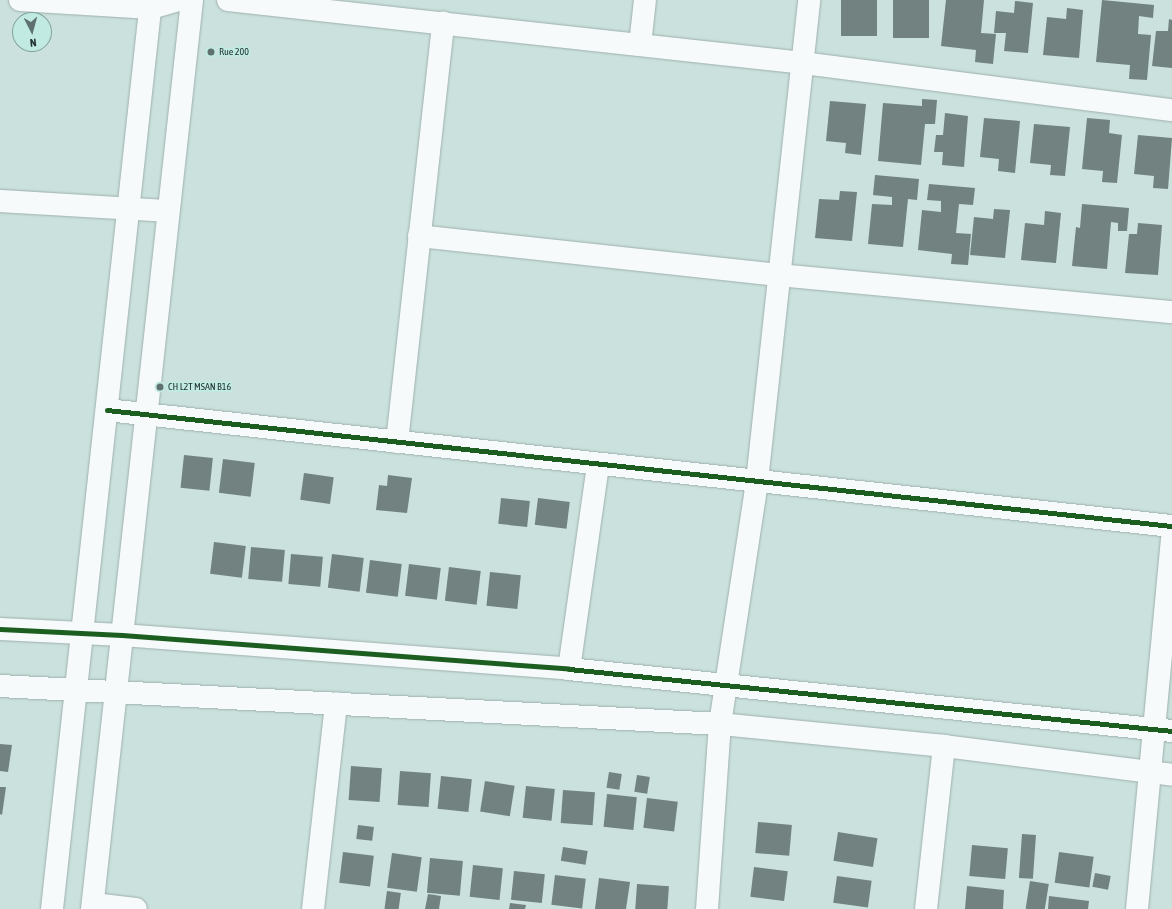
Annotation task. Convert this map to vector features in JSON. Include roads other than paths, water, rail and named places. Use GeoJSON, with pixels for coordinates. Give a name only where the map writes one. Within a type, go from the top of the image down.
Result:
{"type":"FeatureCollection","features":[{"type":"Feature","properties":{"kind":"street"},"geometry":{"type":"LineString","coordinates":[[20,0],[151,4],[179,0]]}},
{"type":"Feature","properties":{"kind":"street"},"geometry":{"type":"LineString","coordinates":[[136,909],[92,907],[192,0]]}},
{"type":"Feature","properties":{"kind":"street"},"geometry":{"type":"LineString","coordinates":[[228,0],[802,63],[1172,110]]}},
{"type":"Feature","properties":{"kind":"street"},"geometry":{"type":"LineString","coordinates":[[640,45],[645,0]]}},
{"type":"Feature","properties":{"kind":"street"},"geometry":{"type":"LineString","coordinates":[[707,909],[720,724],[757,481],[809,0]]}},
{"type":"Feature","properties":{"kind":"street"},"geometry":{"type":"LineString","coordinates":[[52,909],[151,4]]}},
{"type":"Feature","properties":{"kind":"street"},"geometry":{"type":"LineString","coordinates":[[397,442],[443,24]]}},
{"type":"Feature","properties":{"kind":"street"},"geometry":{"type":"LineString","coordinates":[[0,201],[168,211]]}},
{"type":"Feature","properties":{"kind":"street"},"geometry":{"type":"LineString","coordinates":[[419,236],[779,275],[1028,297],[1172,312]]}},
{"type":"Feature","properties":{"kind":"street"},"geometry":{"type":"LineString","coordinates":[[107,410],[1172,526]]}},
{"type":"Feature","properties":{"kind":"street"},"geometry":{"type":"LineString","coordinates":[[569,669],[598,464]]}},
{"type":"Feature","properties":{"kind":"street"},"geometry":{"type":"LineString","coordinates":[[1138,909],[1149,772],[1163,730],[1172,539]]}},
{"type":"Feature","properties":{"kind":"street"},"geometry":{"type":"LineString","coordinates":[[0,629],[122,635],[569,669],[1163,730]]}},
{"type":"Feature","properties":{"kind":"street"},"geometry":{"type":"LineString","coordinates":[[0,686],[720,724],[944,746],[1172,775]]}},
{"type":"Feature","properties":{"kind":"street"},"geometry":{"type":"LineString","coordinates":[[313,909],[336,703]]}},
{"type":"Feature","properties":{"kind":"street"},"geometry":{"type":"LineString","coordinates":[[926,909],[944,746]]}},
{"type":"Feature","properties":{"kind":"place","name":"Rue 200"},"geometry":{"type":"Point","coordinates":[211,52]}},
{"type":"Feature","properties":{"kind":"place","name":"CH L2T MSAN B16"},"geometry":{"type":"Point","coordinates":[160,387]}}]}
